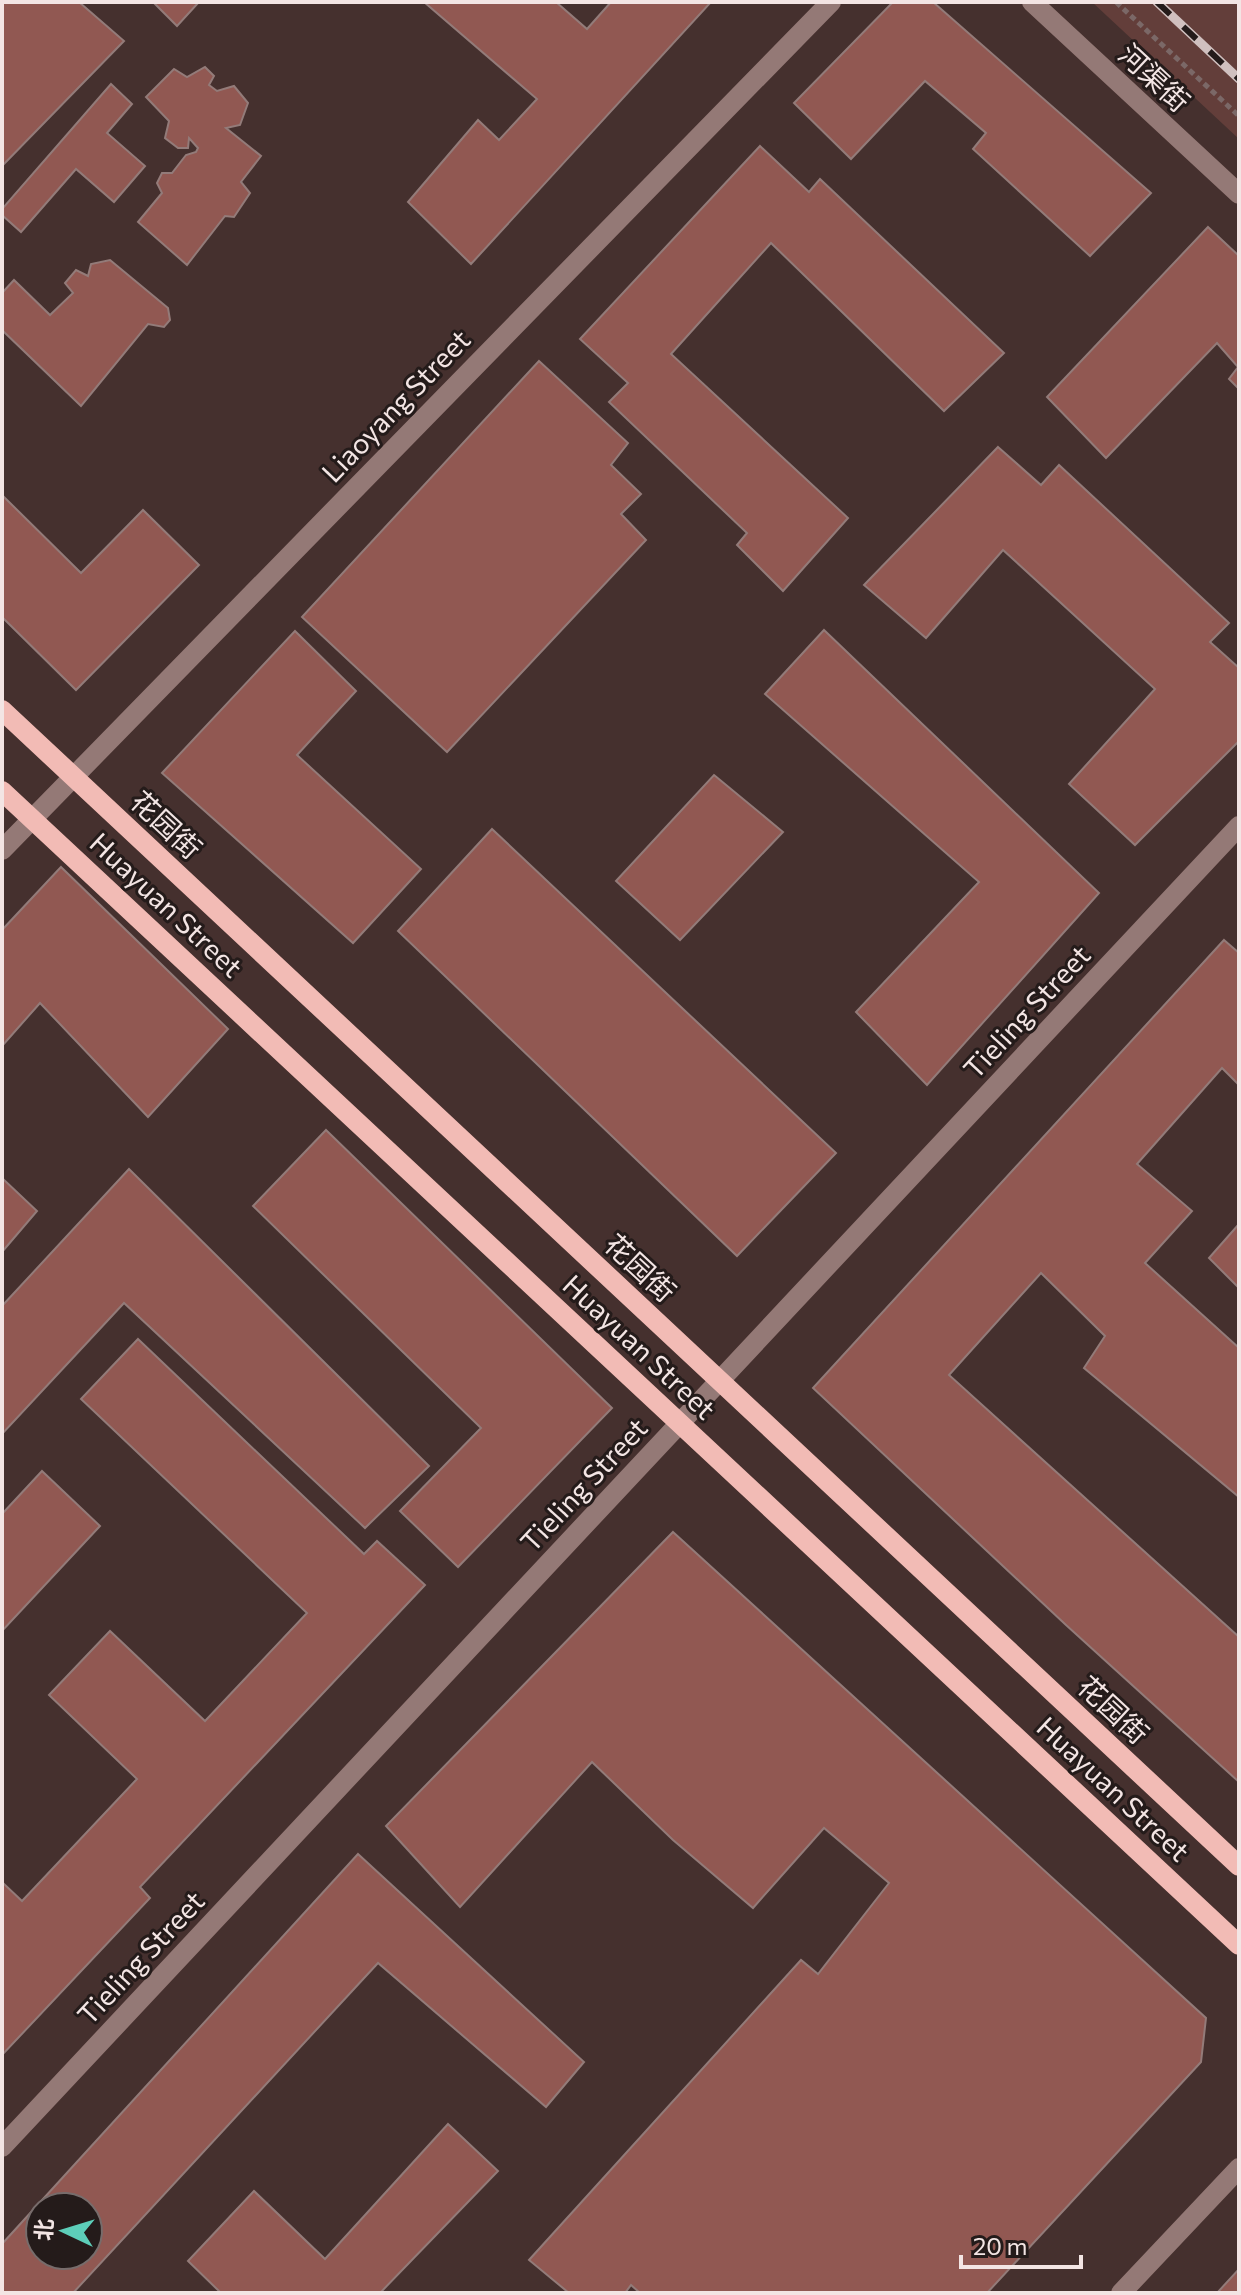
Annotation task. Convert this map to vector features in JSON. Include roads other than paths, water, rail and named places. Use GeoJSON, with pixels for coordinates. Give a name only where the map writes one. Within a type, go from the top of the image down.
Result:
{"type":"FeatureCollection","features":[{"type":"Feature","properties":{"kind":"main road","name":"花园街"},"geometry":{"type":"LineString","coordinates":[[2,710],[1239,1866]]}},
{"type":"Feature","properties":{"kind":"main road","name":"Huayuan Street"},"geometry":{"type":"LineString","coordinates":[[2,791],[1239,1945]]}},
{"type":"Feature","properties":{"kind":"street","name":"Liaoyang Street"},"geometry":{"type":"LineString","coordinates":[[2,850],[831,2]]}},
{"type":"Feature","properties":{"kind":"street","name":"河渠街"},"geometry":{"type":"LineString","coordinates":[[1032,2],[1239,194]]}},
{"type":"Feature","properties":{"kind":"street","name":"Tieling Street"},"geometry":{"type":"LineString","coordinates":[[2,2147],[1239,826]]}},
{"type":"Feature","properties":{"kind":"street"},"geometry":{"type":"LineString","coordinates":[[1121,2293],[1239,2168]]}},
{"type":"Feature","properties":{"kind":"railway"},"geometry":{"type":"LineString","coordinates":[[1157,2],[1239,79]]}}]}
